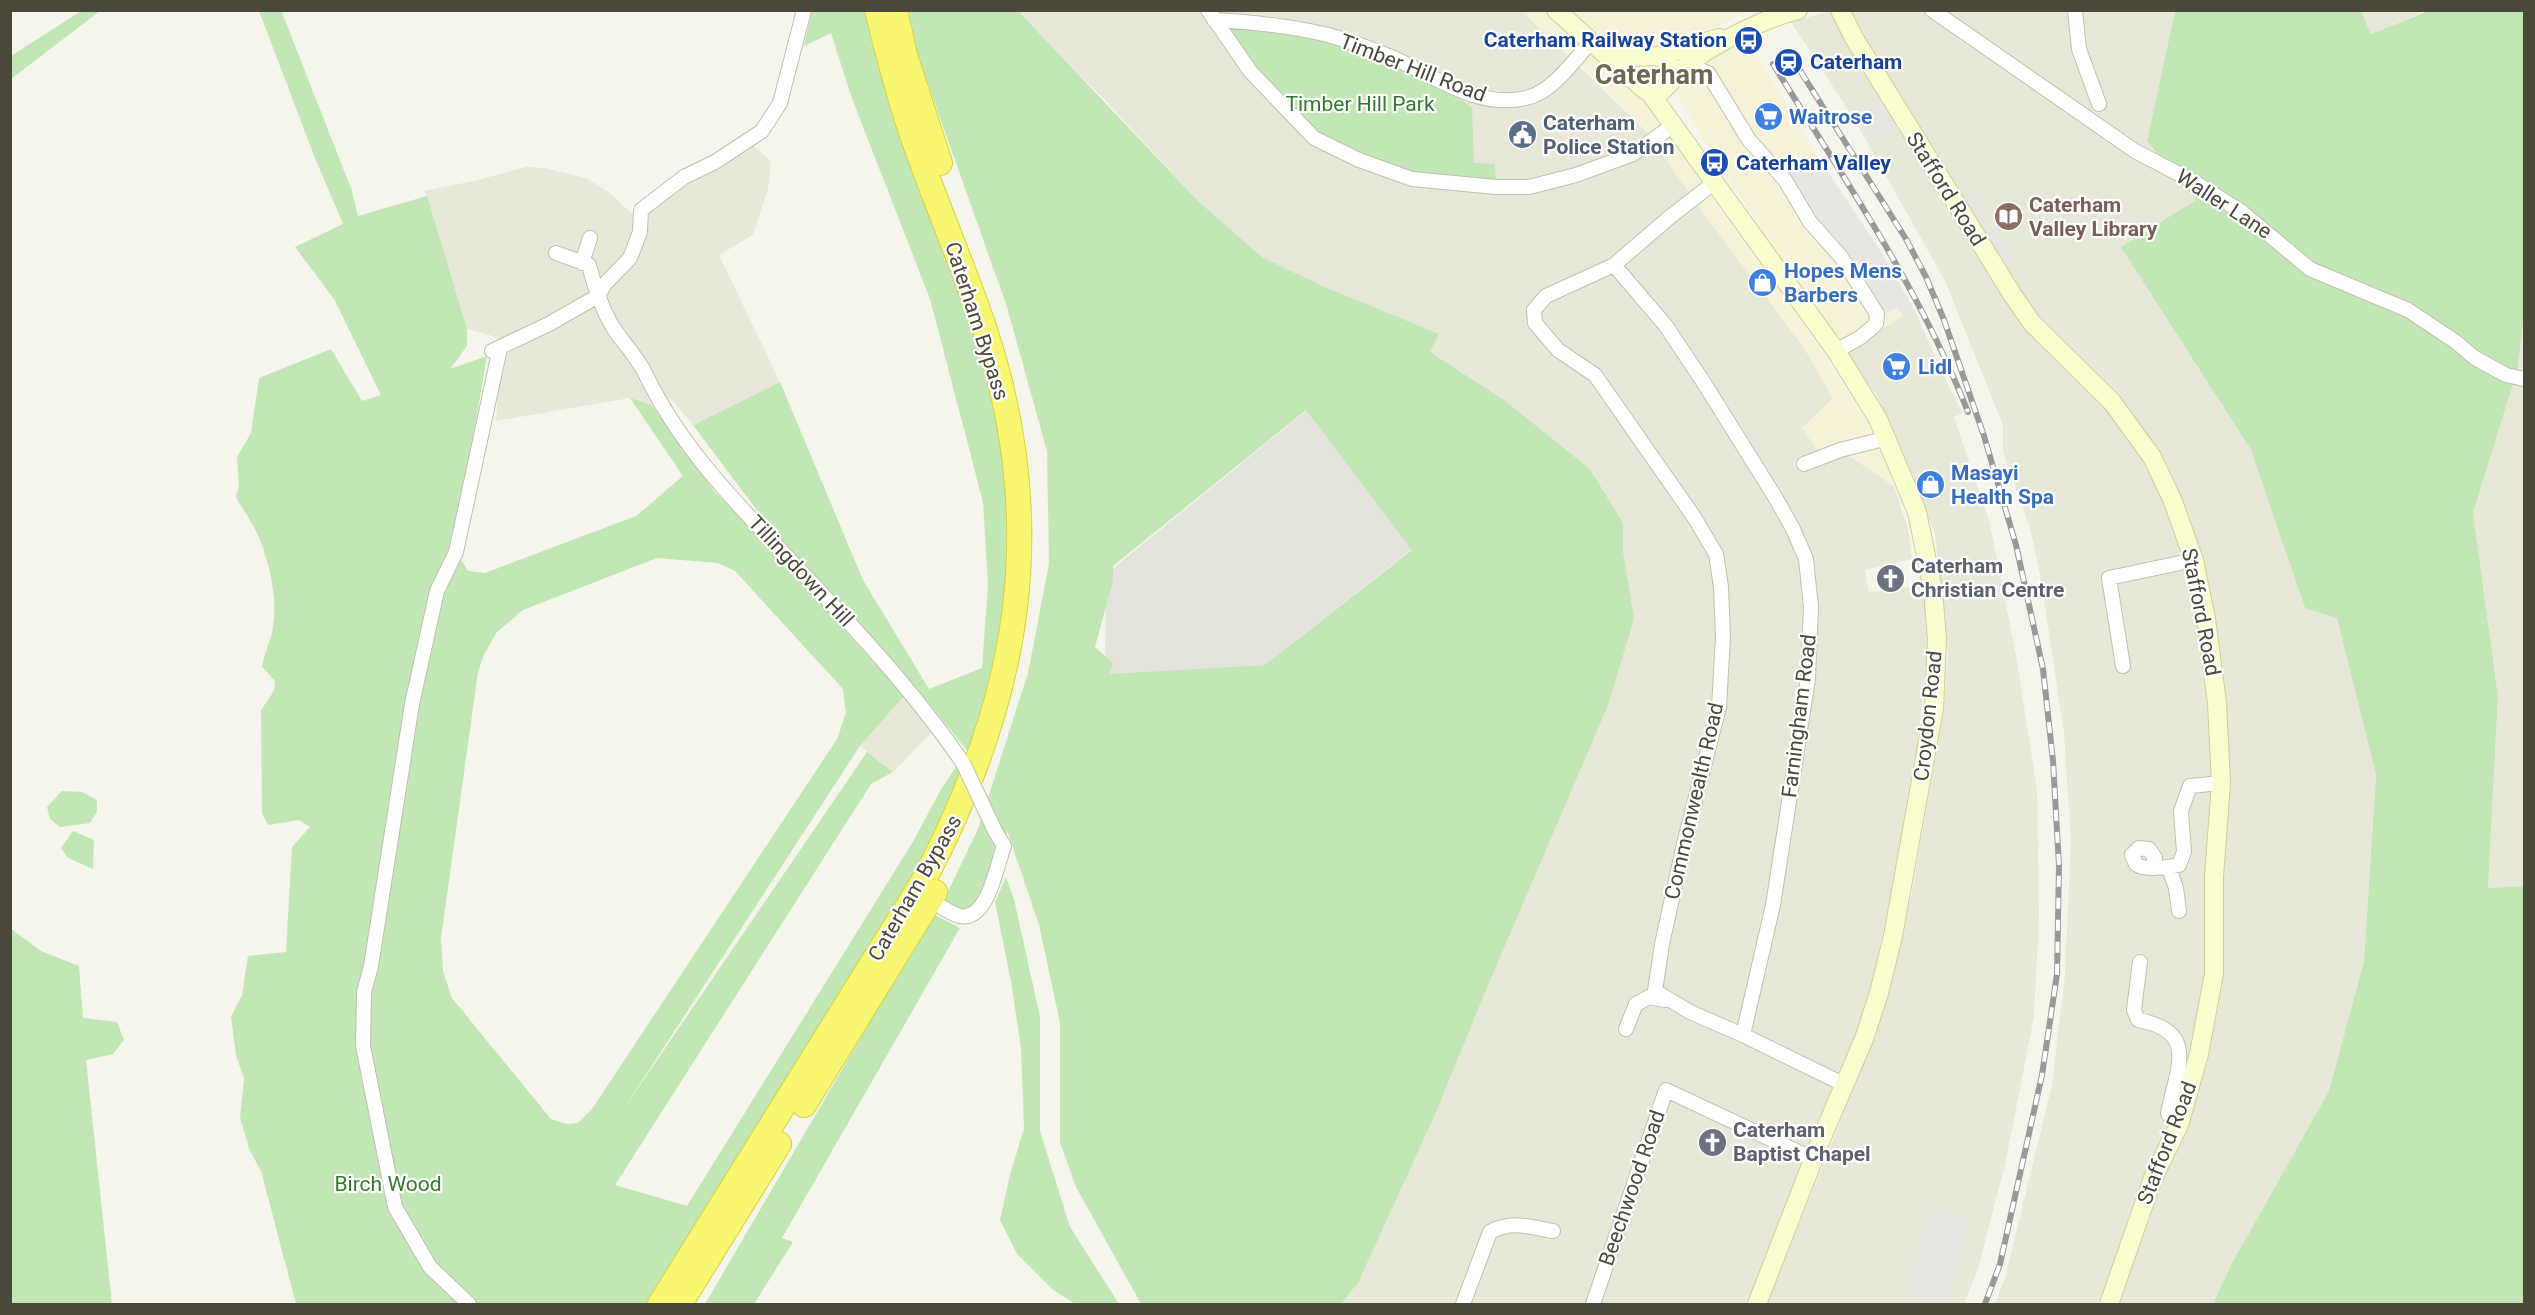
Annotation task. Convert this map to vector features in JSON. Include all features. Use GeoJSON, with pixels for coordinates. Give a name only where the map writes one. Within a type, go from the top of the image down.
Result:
{"type":"FeatureCollection","features":[{"type":"Feature","properties":{"kind":"highway","name":"Caterham Bypass"},"geometry":{"type":"LineString","coordinates":[[660,1305],[918,890],[942,847],[980,759],[1003,683],[1012,637],[1020,540],[1017,479],[1003,393],[985,330],[909,128],[889,62],[878,10]]}},
{"type":"Feature","properties":{"kind":"highway","name":"Caterham Bypass"},"geometry":{"type":"LineString","coordinates":[[680,1305],[931,900],[977,809],[1011,712],[1024,657],[1036,555],[1035,508],[1028,436],[1019,394],[994,311],[930,136],[904,55],[895,10]]}},
{"type":"Feature","properties":{"kind":"main road","name":"Croydon Road"},"geometry":{"type":"LineString","coordinates":[[1556,10],[1644,88],[1677,130],[1836,351],[1888,438],[1917,512],[1933,590],[1936,674],[1934,708],[1893,936],[1876,1004],[1864,1039],[1813,1159],[1757,1305]]}},
{"type":"Feature","properties":{"kind":"main road"},"geometry":{"type":"LineString","coordinates":[[1733,36],[1717,38],[1642,60],[1636,70],[1644,88],[1665,89],[1675,76],[1733,36],[1780,15],[1798,10]]}},
{"type":"Feature","properties":{"kind":"main road","name":"Stafford Road"},"geometry":{"type":"LineString","coordinates":[[1840,10],[1854,38],[2032,323],[2112,402],[2152,457],[2172,499],[2194,560],[2206,619],[2217,703],[2221,783],[2214,877],[2214,974],[2199,1054],[2179,1125],[2153,1178],[2109,1305]]}},
{"type":"Feature","properties":{"kind":"main road"},"geometry":{"type":"LineString","coordinates":[[1595,45],[1632,57],[1653,57],[1671,66],[1675,76]]}},
{"type":"Feature","properties":{"kind":"main road","name":"Croydon Road"},"geometry":{"type":"LineString","coordinates":[[1675,76],[1674,103],[1677,130]]}},
{"type":"Feature","properties":{"kind":"street"},"geometry":{"type":"LineString","coordinates":[[469,1305],[430,1267],[396,1207],[363,1046],[364,992],[371,966],[412,704],[437,591],[456,552],[495,350],[549,324],[598,296],[604,285],[630,258],[640,232],[641,210],[684,177],[715,162],[762,131],[780,103],[804,10]]}},
{"type":"Feature","properties":{"kind":"street","name":"Waller Lane"},"geometry":{"type":"LineString","coordinates":[[1932,10],[1947,23],[2064,100],[2135,151],[2196,183],[2243,213],[2310,269],[2408,310],[2456,342],[2475,358],[2506,375],[2524,379]]}},
{"type":"Feature","properties":{"kind":"street"},"geometry":{"type":"LineString","coordinates":[[2075,10],[2079,49],[2098,104]]}},
{"type":"Feature","properties":{"kind":"street"},"geometry":{"type":"LineString","coordinates":[[1211,15],[1250,71],[1314,138],[1359,160],[1412,179],[1496,188],[1530,187],[1576,175],[1632,154],[1677,130]]}},
{"type":"Feature","properties":{"kind":"street","name":"Timber Hill Road"},"geometry":{"type":"LineString","coordinates":[[1211,15],[1327,35],[1385,55],[1439,82],[1473,95],[1508,100],[1528,98],[1542,92],[1595,45]]}},
{"type":"Feature","properties":{"kind":"street"},"geometry":{"type":"LineString","coordinates":[[1675,76],[1696,68],[1708,73],[1749,140],[1785,180],[1810,222],[1842,258],[1877,314],[1876,324],[1861,337],[1836,351]]}},
{"type":"Feature","properties":{"kind":"street"},"geometry":{"type":"LineString","coordinates":[[1614,266],[1671,216],[1715,183]]}},
{"type":"Feature","properties":{"kind":"street"},"geometry":{"type":"LineString","coordinates":[[556,253],[582,262],[590,238]]}},
{"type":"Feature","properties":{"kind":"street","name":"Tillingdown Hill"},"geometry":{"type":"LineString","coordinates":[[582,262],[589,265],[598,296],[615,330],[648,377],[652,389],[679,432],[715,479],[879,654],[963,763],[1004,846],[987,900],[970,916],[954,914],[931,900]]}},
{"type":"Feature","properties":{"kind":"street","name":"Commonwealth Road"},"geometry":{"type":"LineString","coordinates":[[1614,266],[1546,296],[1533,310],[1535,323],[1558,350],[1595,375],[1694,517],[1716,554],[1721,587],[1723,637],[1719,707],[1684,844],[1662,944],[1655,992],[1667,1000]]}},
{"type":"Feature","properties":{"kind":"street","name":"Farningham Road"},"geometry":{"type":"LineString","coordinates":[[1614,266],[1666,326],[1704,383],[1775,497],[1806,559],[1811,607],[1808,679],[1773,905],[1743,1035]]}},
{"type":"Feature","properties":{"kind":"street"},"geometry":{"type":"LineString","coordinates":[[1804,464],[1840,450],[1888,438]]}},
{"type":"Feature","properties":{"kind":"street"},"geometry":{"type":"LineString","coordinates":[[2123,666],[2109,578],[2194,560]]}},
{"type":"Feature","properties":{"kind":"street"},"geometry":{"type":"LineString","coordinates":[[2152,867],[2169,868],[2179,865],[2184,852],[2181,812],[2190,786],[2221,783]]}},
{"type":"Feature","properties":{"kind":"street"},"geometry":{"type":"LineString","coordinates":[[2169,868],[2176,888],[2179,911]]}},
{"type":"Feature","properties":{"kind":"street"},"geometry":{"type":"LineString","coordinates":[[2140,962],[2134,1010],[2138,1020],[2159,1024],[2174,1035],[2180,1052],[2168,1113],[2179,1125]]}},
{"type":"Feature","properties":{"kind":"street"},"geometry":{"type":"LineString","coordinates":[[1626,1029],[1636,1004],[1649,997],[1667,1000],[1845,1085]]}},
{"type":"Feature","properties":{"kind":"street","name":"Beechwood Road"},"geometry":{"type":"LineString","coordinates":[[1593,1305],[1666,1090],[1813,1159]]}},
{"type":"Feature","properties":{"kind":"street"},"geometry":{"type":"LineString","coordinates":[[1463,1305],[1490,1232],[1502,1225],[1519,1224],[1553,1231]]}},
{"type":"Feature","properties":{"kind":"shaded area"},"geometry":{"type":"Polygon","coordinates":[[[1834,10],[2175,11],[2147,141],[2196,200],[2122,248],[2251,450],[2305,608],[2337,617],[2376,775],[2364,961],[2329,1091],[2231,1265],[2213,1304],[1995,1304],[2005,1278],[2052,1085],[2065,975],[2071,840],[2064,733],[2041,579],[2030,528],[2003,452],[2003,425],[1945,281],[1854,119],[1791,22],[1834,10]]]}},
{"type":"Feature","properties":{"kind":"shaded area"},"geometry":{"type":"Polygon","coordinates":[[[2428,10],[2371,34],[2361,11],[2428,10]]]}},
{"type":"Feature","properties":{"kind":"shaded area"},"geometry":{"type":"Polygon","coordinates":[[[1013,11],[1522,11],[1647,132],[1697,204],[1804,348],[1833,398],[1845,453],[1894,486],[1908,529],[1912,559],[1865,570],[1869,592],[1921,585],[1930,629],[1918,742],[1891,897],[1869,995],[1843,1073],[1795,1182],[1747,1304],[1341,1304],[1358,1283],[1434,1117],[1623,552],[1623,523],[1590,469],[1504,400],[1430,352],[1439,334],[1318,284],[1262,257],[1198,201],[1103,98],[1013,11]]]}},
{"type":"Feature","properties":{"kind":"shaded area"},"geometry":{"type":"Polygon","coordinates":[[[1521,11],[1546,11],[1651,101],[1711,197],[1806,328],[1875,435],[1894,486],[1845,453],[1820,454],[1802,428],[1833,398],[1804,348],[1697,204],[1647,132],[1587,71],[1521,11]]]}},
{"type":"Feature","properties":{"kind":"shaded area"},"geometry":{"type":"Polygon","coordinates":[[[1570,11],[1750,11],[1665,50],[1615,45],[1570,11]]]}},
{"type":"Feature","properties":{"kind":"shaded area"},"geometry":{"type":"Polygon","coordinates":[[[1744,43],[1749,45],[1760,60],[1817,156],[1882,253],[1914,309],[1842,354],[1702,138],[1679,97],[1682,76],[1706,59],[1744,43]]]}},
{"type":"Feature","properties":{"kind":"shaded area"},"geometry":{"type":"Polygon","coordinates":[[[1883,101],[1896,125],[1868,143],[1854,119],[1883,101]]]}},
{"type":"Feature","properties":{"kind":"shaded area"},"geometry":{"type":"Polygon","coordinates":[[[752,145],[771,161],[768,189],[753,235],[719,255],[780,382],[693,425],[671,399],[652,405],[630,398],[496,421],[500,361],[496,337],[467,329],[424,191],[526,167],[544,168],[586,178],[609,192],[631,213],[644,212],[686,182],[752,145]]]}},
{"type":"Feature","properties":{"kind":"shaded area"},"geometry":{"type":"Polygon","coordinates":[[[1817,156],[1882,253],[1914,309],[1905,316],[1896,308],[1884,313],[1859,267],[1856,268],[1836,238],[1828,237],[1785,174],[1817,156]]]}},
{"type":"Feature","properties":{"kind":"shaded area"},"geometry":{"type":"Polygon","coordinates":[[[1973,192],[2013,261],[1996,270],[1956,205],[1973,192]]]}},
{"type":"Feature","properties":{"kind":"shaded area"},"geometry":{"type":"Polygon","coordinates":[[[1914,309],[1963,413],[1954,417],[1989,520],[2016,655],[2037,790],[2039,916],[2034,1017],[2005,1165],[1978,1269],[1964,1304],[1767,1304],[1865,1060],[1911,898],[1943,713],[1948,654],[1935,534],[1876,393],[1842,354],[1914,309]]]}},
{"type":"Feature","properties":{"kind":"shaded area"},"geometry":{"type":"Polygon","coordinates":[[[2524,315],[2524,886],[2488,888],[2498,696],[2473,513],[2517,371],[2524,315]]]}},
{"type":"Feature","properties":{"kind":"shaded area"},"geometry":{"type":"Polygon","coordinates":[[[1307,410],[1412,549],[1265,665],[1105,675],[1106,574],[1307,410]]]}},
{"type":"Feature","properties":{"kind":"shaded area"},"geometry":{"type":"Polygon","coordinates":[[[904,696],[933,731],[893,772],[860,746],[904,696]]]}},
{"type":"Feature","properties":{"kind":"shaded area"},"geometry":{"type":"Polygon","coordinates":[[[1932,1208],[1970,1220],[1945,1304],[1906,1295],[1932,1208]]]}},
{"type":"Feature","properties":{"kind":"green space","name":"Birch Wood"},"geometry":{"type":"Polygon","coordinates":[[[281,10],[352,191],[358,216],[427,196],[467,329],[467,346],[450,369],[487,356],[454,548],[468,571],[485,573],[636,516],[683,476],[630,398],[652,405],[715,492],[751,526],[904,696],[860,746],[623,1110],[867,752],[893,772],[871,784],[615,1185],[687,1206],[914,840],[940,791],[958,764],[961,784],[917,872],[648,1304],[296,1304],[261,1171],[250,1151],[240,1118],[244,1079],[236,1055],[231,1017],[242,995],[248,956],[286,952],[292,847],[310,827],[299,820],[268,825],[262,813],[261,710],[274,691],[275,681],[262,667],[272,632],[274,604],[269,567],[261,544],[255,528],[236,497],[239,486],[237,457],[251,433],[259,378],[331,349],[362,401],[381,395],[334,299],[295,247],[343,224],[315,158],[259,11],[281,10]],[[657,558],[523,610],[496,633],[478,672],[441,938],[443,971],[452,998],[551,1119],[566,1124],[578,1123],[592,1109],[837,739],[846,713],[843,689],[735,571],[718,563],[657,558]]]}},
{"type":"Feature","properties":{"kind":"green space"},"geometry":{"type":"Polygon","coordinates":[[[81,11],[100,11],[11,79],[11,56],[81,11]]]}},
{"type":"Feature","properties":{"kind":"green space"},"geometry":{"type":"Polygon","coordinates":[[[812,11],[870,11],[993,391],[1008,478],[1011,553],[1005,641],[972,757],[928,702],[768,525],[693,425],[780,382],[863,580],[929,689],[982,668],[988,585],[983,502],[930,299],[851,96],[831,33],[804,46],[812,11]]]}},
{"type":"Feature","properties":{"kind":"green space"},"geometry":{"type":"Polygon","coordinates":[[[909,11],[1018,11],[1198,201],[1262,257],[1318,284],[1439,334],[1430,352],[1504,400],[1590,469],[1623,523],[1623,552],[1634,619],[1608,705],[1434,1117],[1358,1283],[1341,1304],[1141,1304],[1076,1187],[1060,1142],[1060,1023],[1039,925],[1007,830],[1006,851],[970,910],[960,915],[943,902],[978,829],[1028,673],[1049,564],[1047,451],[1007,307],[916,50],[909,11]],[[1306,410],[1113,566],[1113,581],[1095,647],[1113,663],[1110,674],[1265,665],[1412,550],[1306,410]]]}},
{"type":"Feature","properties":{"kind":"green space"},"geometry":{"type":"Polygon","coordinates":[[[2175,11],[2361,11],[2371,34],[2428,11],[2524,11],[2524,315],[2517,371],[2473,513],[2498,696],[2488,888],[2524,886],[2524,1304],[2213,1304],[2231,1265],[2329,1091],[2364,961],[2376,775],[2337,618],[2305,608],[2251,450],[2121,247],[2196,200],[2147,141],[2175,11]]]}},
{"type":"Feature","properties":{"kind":"green space","name":"Timber Hill Park"},"geometry":{"type":"Polygon","coordinates":[[[1214,20],[1317,40],[1364,52],[1455,95],[1472,108],[1474,163],[1495,164],[1496,187],[1412,179],[1314,138],[1214,20]]]}},
{"type":"Feature","properties":{"kind":"green space"},"geometry":{"type":"Polygon","coordinates":[[[62,791],[82,792],[97,800],[97,812],[90,823],[60,827],[50,819],[47,807],[62,791]]]}},
{"type":"Feature","properties":{"kind":"green space"},"geometry":{"type":"Polygon","coordinates":[[[73,831],[94,840],[93,869],[68,858],[61,848],[73,831]]]}},
{"type":"Feature","properties":{"kind":"green space"},"geometry":{"type":"Polygon","coordinates":[[[1006,877],[1014,899],[1040,1017],[1040,1131],[1070,1227],[1119,1304],[1075,1304],[1052,1289],[1017,1254],[1000,1220],[1024,1128],[1021,1049],[1012,987],[995,902],[1006,877]]]}},
{"type":"Feature","properties":{"kind":"green space"},"geometry":{"type":"Polygon","coordinates":[[[933,914],[960,928],[782,1238],[793,1242],[754,1304],[705,1304],[933,914]]]}},
{"type":"Feature","properties":{"kind":"green space"},"geometry":{"type":"Polygon","coordinates":[[[10,928],[41,951],[79,966],[83,1018],[117,1022],[124,1040],[113,1054],[86,1060],[112,1304],[11,1304],[10,928]]]}},
{"type":"Feature","properties":{"kind":"railway"},"geometry":{"type":"LineString","coordinates":[[1789,53],[1906,239],[1926,277],[1944,320],[1984,436],[2016,545],[2043,669],[2053,761],[2059,866],[2057,974],[2042,1075],[2000,1264],[1985,1304]]}},
{"type":"Feature","properties":{"kind":"railway"},"geometry":{"type":"LineString","coordinates":[[1773,64],[1853,191],[1903,277],[1927,321],[1968,412]]}},
{"type":"Feature","properties":{"kind":"place","name":"Caterham Railway Station"},"geometry":{"type":"Point","coordinates":[1748,40]}},
{"type":"Feature","properties":{"kind":"place","name":"Caterham"},"geometry":{"type":"Point","coordinates":[1789,62]}},
{"type":"Feature","properties":{"kind":"place","name":"Waitrose"},"geometry":{"type":"Point","coordinates":[1768,117]}},
{"type":"Feature","properties":{"kind":"place","name":"Caterham Police Station"},"geometry":{"type":"Point","coordinates":[1522,135]}},
{"type":"Feature","properties":{"kind":"place","name":"Caterham Valley"},"geometry":{"type":"Point","coordinates":[1715,163]}},
{"type":"Feature","properties":{"kind":"place","name":"Caterham Valley Library"},"geometry":{"type":"Point","coordinates":[2008,217]}},
{"type":"Feature","properties":{"kind":"place","name":"Hopes Mens Barbers"},"geometry":{"type":"Point","coordinates":[1763,283]}},
{"type":"Feature","properties":{"kind":"place","name":"Lidl"},"geometry":{"type":"Point","coordinates":[1897,367]}},
{"type":"Feature","properties":{"kind":"place","name":"Masayi Health Spa"},"geometry":{"type":"Point","coordinates":[1930,485]}},
{"type":"Feature","properties":{"kind":"place","name":"Caterham Christian Centre"},"geometry":{"type":"Point","coordinates":[1890,578]}},
{"type":"Feature","properties":{"kind":"place","name":"Caterham Baptist Chapel"},"geometry":{"type":"Point","coordinates":[1712,1142]}},
{"type":"Feature","properties":{"kind":"district","name":"Caterham"},"geometry":{"type":"Point","coordinates":[1654,75]}}]}
